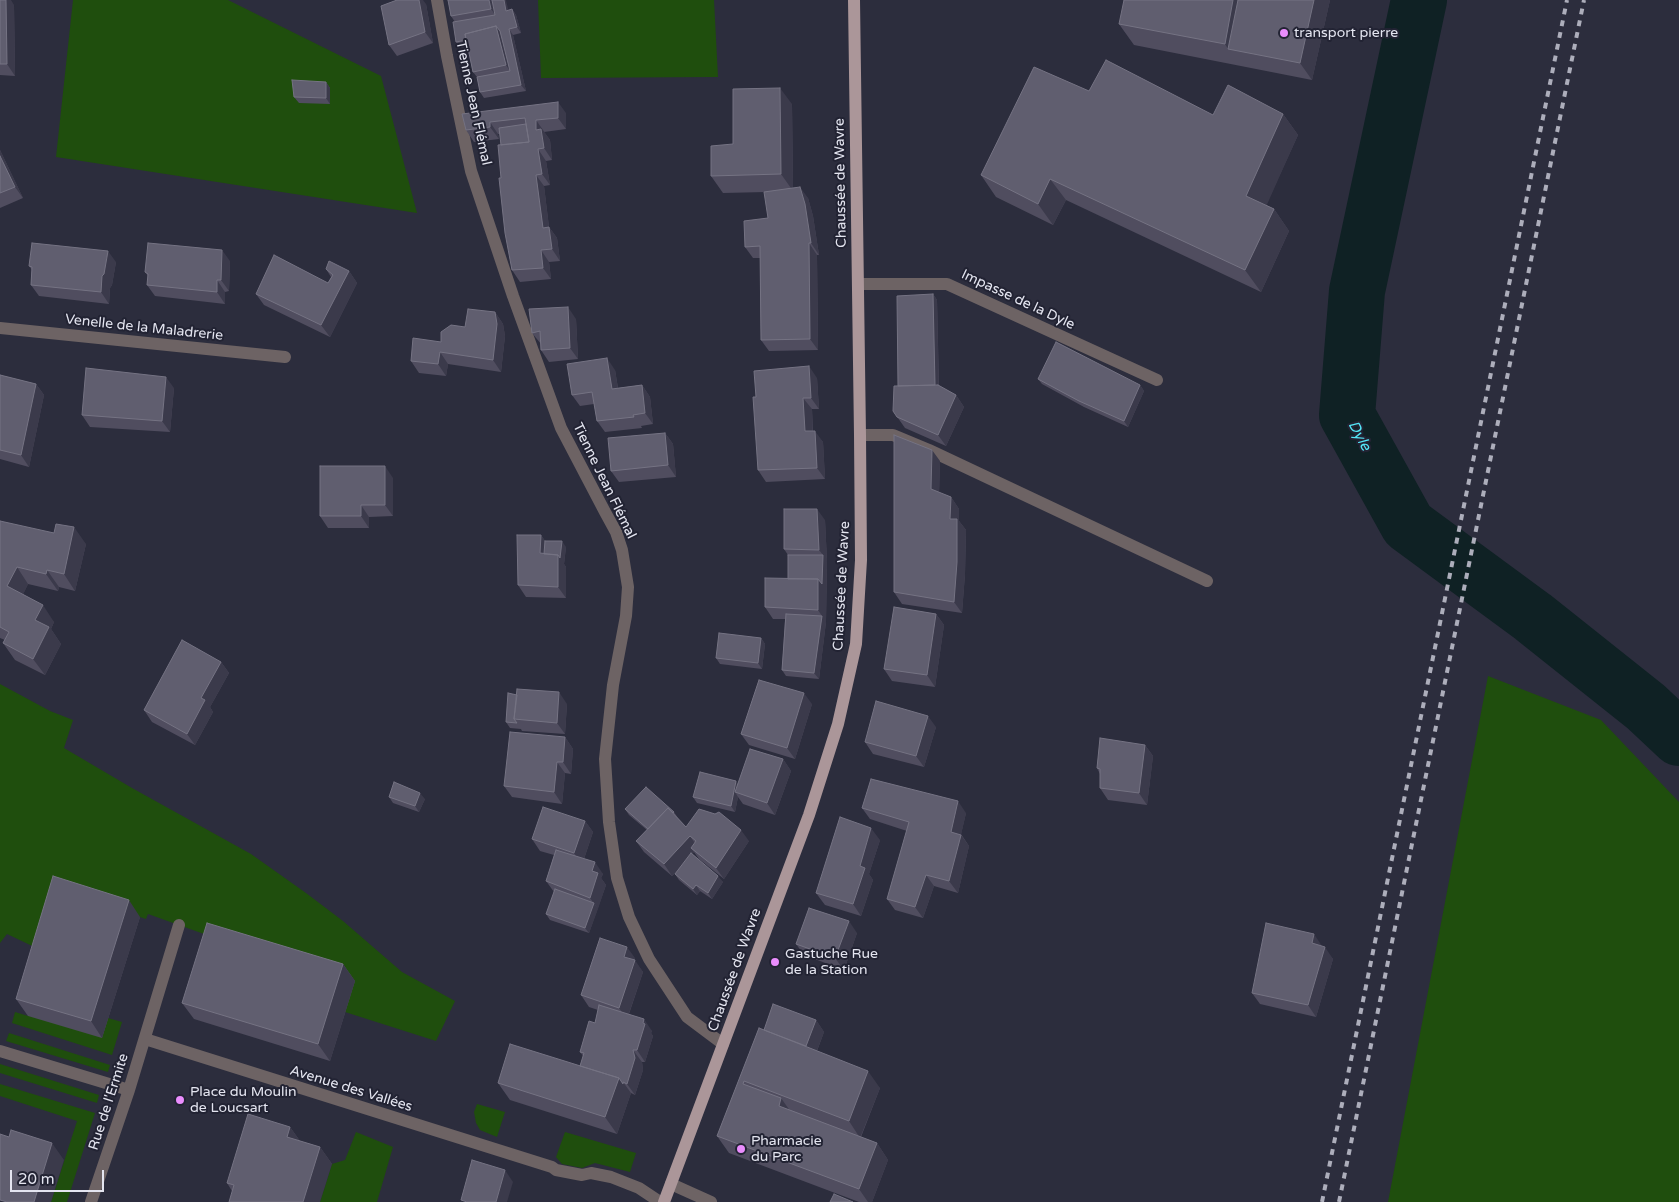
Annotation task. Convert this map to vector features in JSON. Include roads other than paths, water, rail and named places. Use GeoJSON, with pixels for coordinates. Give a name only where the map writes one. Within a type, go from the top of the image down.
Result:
{"type":"FeatureCollection","features":[{"type":"Feature","properties":{"kind":"main road","name":"Chaussée de Wavre"},"geometry":{"type":"LineString","coordinates":[[664,1202],[809,815],[838,724],[856,644],[861,560],[854,0]]}},
{"type":"Feature","properties":{"kind":"street","name":"Tienne Jean Flémal"},"geometry":{"type":"LineString","coordinates":[[437,0],[471,171],[512,296],[561,428],[616,532],[622,550],[628,587],[626,616],[613,685],[605,759],[609,822],[617,878],[629,917],[649,959],[687,1017],[723,1044]]}},
{"type":"Feature","properties":{"kind":"street","name":"Impasse de la Dyle"},"geometry":{"type":"LineString","coordinates":[[858,284],[947,284],[1158,380]]}},
{"type":"Feature","properties":{"kind":"street","name":"Venelle de la Maladrerie"},"geometry":{"type":"LineString","coordinates":[[0,328],[285,357]]}},
{"type":"Feature","properties":{"kind":"street"},"geometry":{"type":"LineString","coordinates":[[860,435],[893,435],[929,450],[1207,581]]}},
{"type":"Feature","properties":{"kind":"street"},"geometry":{"type":"LineString","coordinates":[[144,1039],[179,925]]}},
{"type":"Feature","properties":{"kind":"street","name":"Rue de l'Ermite"},"geometry":{"type":"LineString","coordinates":[[92,1202],[144,1039]]}},
{"type":"Feature","properties":{"kind":"street","name":"Avenue des Vallées"},"geometry":{"type":"LineString","coordinates":[[144,1039],[556,1170],[582,1175],[591,1173],[611,1178],[639,1188],[660,1202]]}},
{"type":"Feature","properties":{"kind":"street"},"geometry":{"type":"LineString","coordinates":[[0,1051],[129,1090]]}},
{"type":"Feature","properties":{"kind":"street"},"geometry":{"type":"LineString","coordinates":[[671,1184],[711,1202]]}},
{"type":"Feature","properties":{"kind":"waterway","name":"Dyle"},"geometry":{"type":"LineString","coordinates":[[1419,0],[1357,291],[1347,415],[1408,525],[1533,617],[1646,707],[1679,738]]}},
{"type":"Feature","properties":{"kind":"railway"},"geometry":{"type":"LineString","coordinates":[[1322,1202],[1567,0]]}},
{"type":"Feature","properties":{"kind":"railway"},"geometry":{"type":"LineString","coordinates":[[1339,1202],[1584,0]]}},
{"type":"Feature","properties":{"kind":"place","name":"transport pierre"},"geometry":{"type":"Point","coordinates":[1284,33]}},
{"type":"Feature","properties":{"kind":"place","name":"Gastuche Rue de la Station"},"geometry":{"type":"Point","coordinates":[775,962]}},
{"type":"Feature","properties":{"kind":"place","name":"Place du Moulin de Loucsart"},"geometry":{"type":"Point","coordinates":[180,1100]}},
{"type":"Feature","properties":{"kind":"place","name":"Pharmacie du Parc"},"geometry":{"type":"Point","coordinates":[741,1149]}}]}
